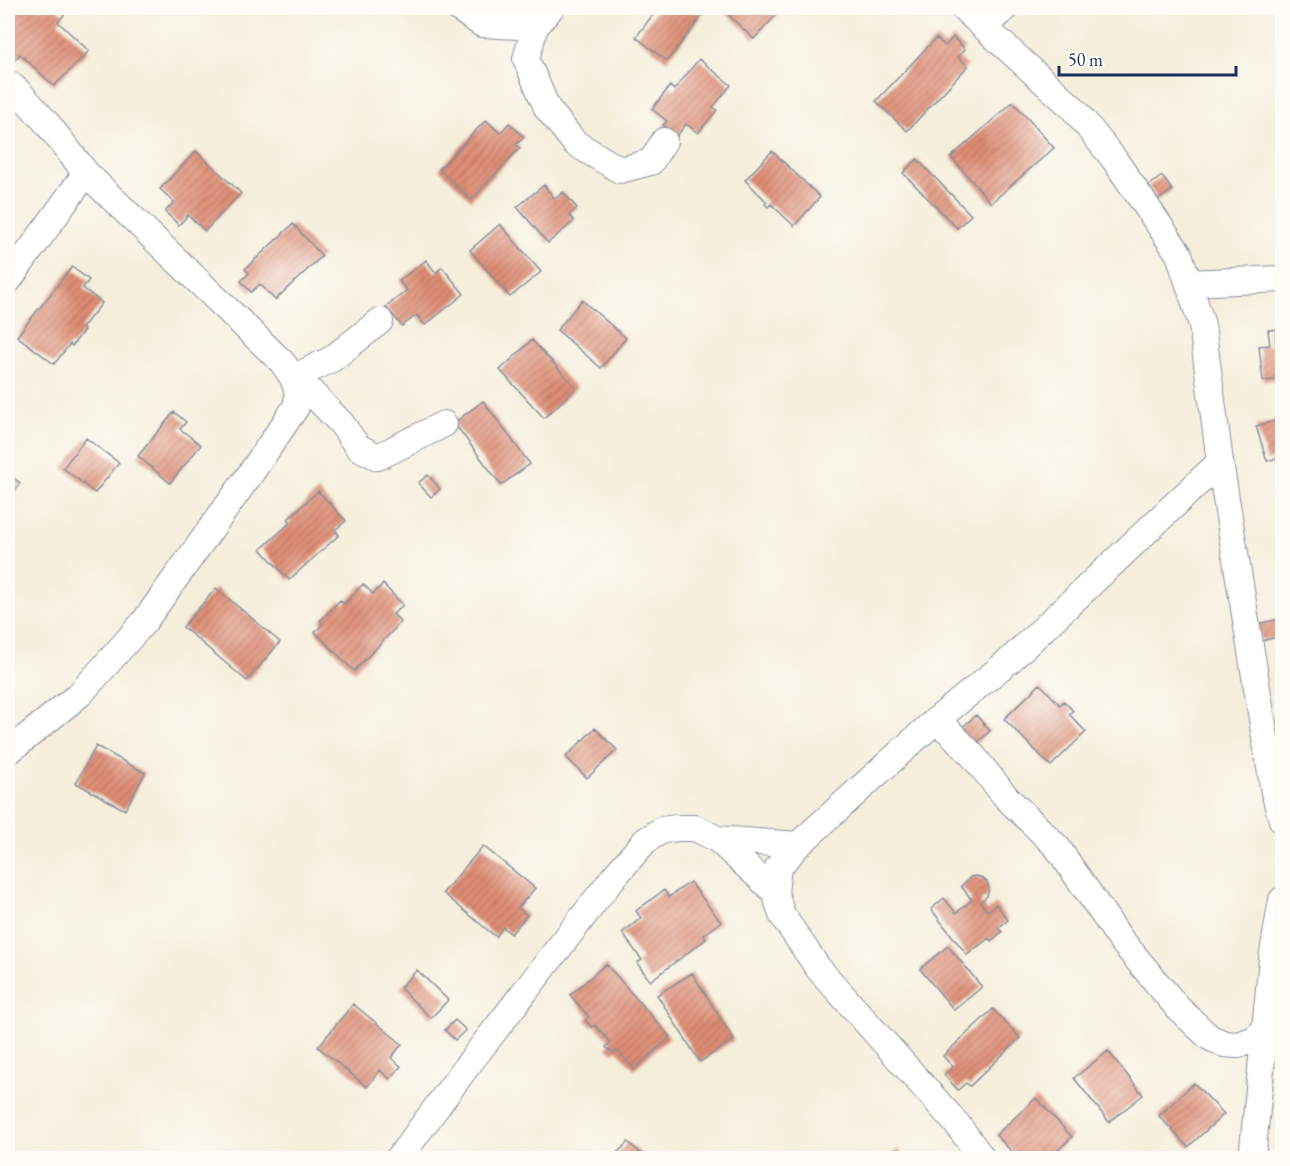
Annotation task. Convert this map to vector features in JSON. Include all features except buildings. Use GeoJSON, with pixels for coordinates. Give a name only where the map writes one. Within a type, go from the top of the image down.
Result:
{"type":"FeatureCollection","features":[{"type":"Feature","properties":{"kind":"street"},"geometry":{"type":"LineString","coordinates":[[458,8],[482,24],[535,27]]}},
{"type":"Feature","properties":{"kind":"street"},"geometry":{"type":"LineString","coordinates":[[551,8],[535,27],[526,58],[547,108],[575,143],[620,170],[651,162],[664,141]]}},
{"type":"Feature","properties":{"kind":"street"},"geometry":{"type":"LineString","coordinates":[[963,8],[1073,108],[1114,159],[1179,254],[1202,325],[1220,462],[1274,792],[1282,820]]}},
{"type":"Feature","properties":{"kind":"street"},"geometry":{"type":"LineString","coordinates":[[984,27],[1005,8]]}},
{"type":"Feature","properties":{"kind":"street"},"geometry":{"type":"LineString","coordinates":[[8,83],[46,122],[86,173],[283,363],[293,378],[298,393],[296,407],[144,622],[80,694],[8,752]]}},
{"type":"Feature","properties":{"kind":"street"},"geometry":{"type":"LineString","coordinates":[[8,281],[86,173]]}},
{"type":"Feature","properties":{"kind":"street"},"geometry":{"type":"LineString","coordinates":[[1189,283],[1282,279]]}},
{"type":"Feature","properties":{"kind":"street"},"geometry":{"type":"LineString","coordinates":[[293,378],[332,359],[380,321]]}},
{"type":"Feature","properties":{"kind":"street"},"geometry":{"type":"LineString","coordinates":[[293,378],[310,391],[341,423],[358,447],[378,457],[444,424]]}},
{"type":"Feature","properties":{"kind":"street"},"geometry":{"type":"LineString","coordinates":[[982,1158],[957,1124],[818,968],[782,915],[775,891],[778,867],[798,844],[935,721],[1010,660],[1220,462]]}},
{"type":"Feature","properties":{"kind":"street"},"geometry":{"type":"LineString","coordinates":[[935,721],[950,732],[1006,797],[1057,847],[1121,940],[1186,1016],[1209,1037],[1224,1044],[1238,1045],[1255,1039],[1265,1029]]}},
{"type":"Feature","properties":{"kind":"street"},"geometry":{"type":"LineString","coordinates":[[399,1158],[598,897],[645,841],[663,830],[695,828],[717,839],[775,891]]}},
{"type":"Feature","properties":{"kind":"street"},"geometry":{"type":"LineString","coordinates":[[717,839],[798,844]]}},
{"type":"Feature","properties":{"kind":"street"},"geometry":{"type":"LineString","coordinates":[[1252,1158],[1272,959],[1282,900]]}}]}
